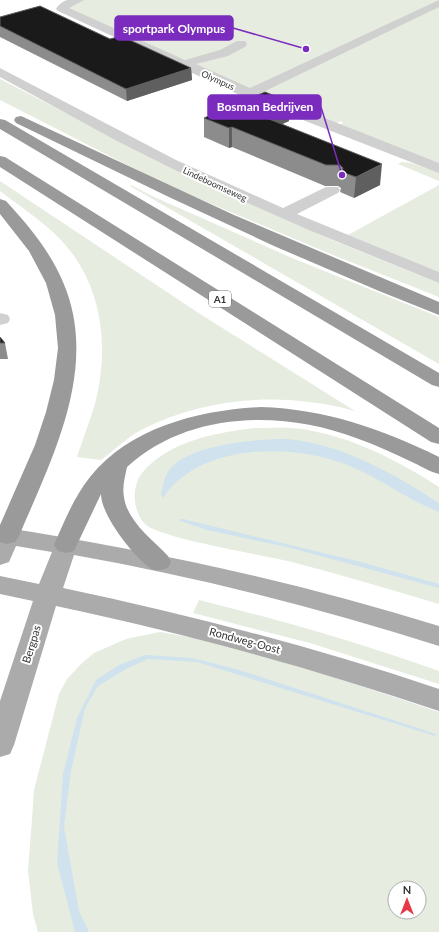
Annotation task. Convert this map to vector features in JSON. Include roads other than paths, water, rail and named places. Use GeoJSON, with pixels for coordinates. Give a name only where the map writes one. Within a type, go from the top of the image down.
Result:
{"type":"FeatureCollection","features":[{"type":"Feature","properties":{"kind":"highway"},"geometry":{"type":"LineString","coordinates":[[0,108],[152,185],[214,214],[358,277],[439,309]]}},
{"type":"Feature","properties":{"kind":"highway"},"geometry":{"type":"LineString","coordinates":[[0,123],[439,381]]}},
{"type":"Feature","properties":{"kind":"highway","name":"A1"},"geometry":{"type":"LineString","coordinates":[[0,160],[439,437]]}},
{"type":"Feature","properties":{"kind":"highway"},"geometry":{"type":"LineString","coordinates":[[0,204],[28,236],[56,284],[66,326],[67,345],[65,373],[55,416],[40,458],[2,542]]}},
{"type":"Feature","properties":{"kind":"highway"},"geometry":{"type":"LineString","coordinates":[[66,545],[81,508],[104,476],[116,465],[131,452],[147,443],[186,426],[211,418],[284,414],[325,421],[380,438],[439,467]]}},
{"type":"Feature","properties":{"kind":"highway"},"geometry":{"type":"LineString","coordinates":[[116,465],[112,488],[115,506],[120,518],[159,562]]}},
{"type":"Feature","properties":{"kind":"main road"},"geometry":{"type":"LineString","coordinates":[[2,542],[66,545],[159,562],[294,593],[439,636]]}},
{"type":"Feature","properties":{"kind":"main road","name":"Bergpas"},"geometry":{"type":"LineString","coordinates":[[0,745],[48,594],[66,545]]}},
{"type":"Feature","properties":{"kind":"main road","name":"Rondweg-Oost"},"geometry":{"type":"LineString","coordinates":[[0,585],[174,621],[237,637],[390,682],[439,700]]}},
{"type":"Feature","properties":{"kind":"street","name":"Olympus"},"geometry":{"type":"LineString","coordinates":[[78,0],[66,4],[62,9],[249,94],[439,168]]}},
{"type":"Feature","properties":{"kind":"street"},"geometry":{"type":"LineString","coordinates":[[249,94],[439,3]]}},
{"type":"Feature","properties":{"kind":"street"},"geometry":{"type":"LineString","coordinates":[[183,64],[224,53],[241,44]]}},
{"type":"Feature","properties":{"kind":"street","name":"Lindeboomseweg"},"geometry":{"type":"LineString","coordinates":[[0,72],[143,149],[284,214],[439,278]]}},
{"type":"Feature","properties":{"kind":"street"},"geometry":{"type":"LineString","coordinates":[[284,214],[332,190]]}},
{"type":"Feature","properties":{"kind":"water"},"geometry":{"type":"Polygon","coordinates":[[[287,439],[327,447],[385,471],[439,503],[439,512],[416,502],[373,477],[350,466],[328,458],[303,453],[276,451],[250,452],[224,457],[200,466],[179,480],[163,498],[161,495],[165,478],[170,469],[192,454],[242,442],[287,439]]]}},
{"type":"Feature","properties":{"kind":"water"},"geometry":{"type":"Polygon","coordinates":[[[183,519],[361,562],[439,584],[439,588],[287,547],[207,530],[178,520],[183,519]]]}},
{"type":"Feature","properties":{"kind":"water"},"geometry":{"type":"Polygon","coordinates":[[[145,655],[192,658],[236,669],[436,734],[435,736],[197,662],[148,659],[126,669],[98,686],[85,708],[71,771],[64,827],[79,911],[89,932],[75,932],[57,863],[63,774],[77,718],[96,680],[119,665],[145,655]]]}},
{"type":"Feature","properties":{"kind":"place","name":"sportpark Olympus"},"geometry":{"type":"Point","coordinates":[306,49]}},
{"type":"Feature","properties":{"kind":"place","name":"Bosman Bedrijven"},"geometry":{"type":"Point","coordinates":[342,175]}}]}
